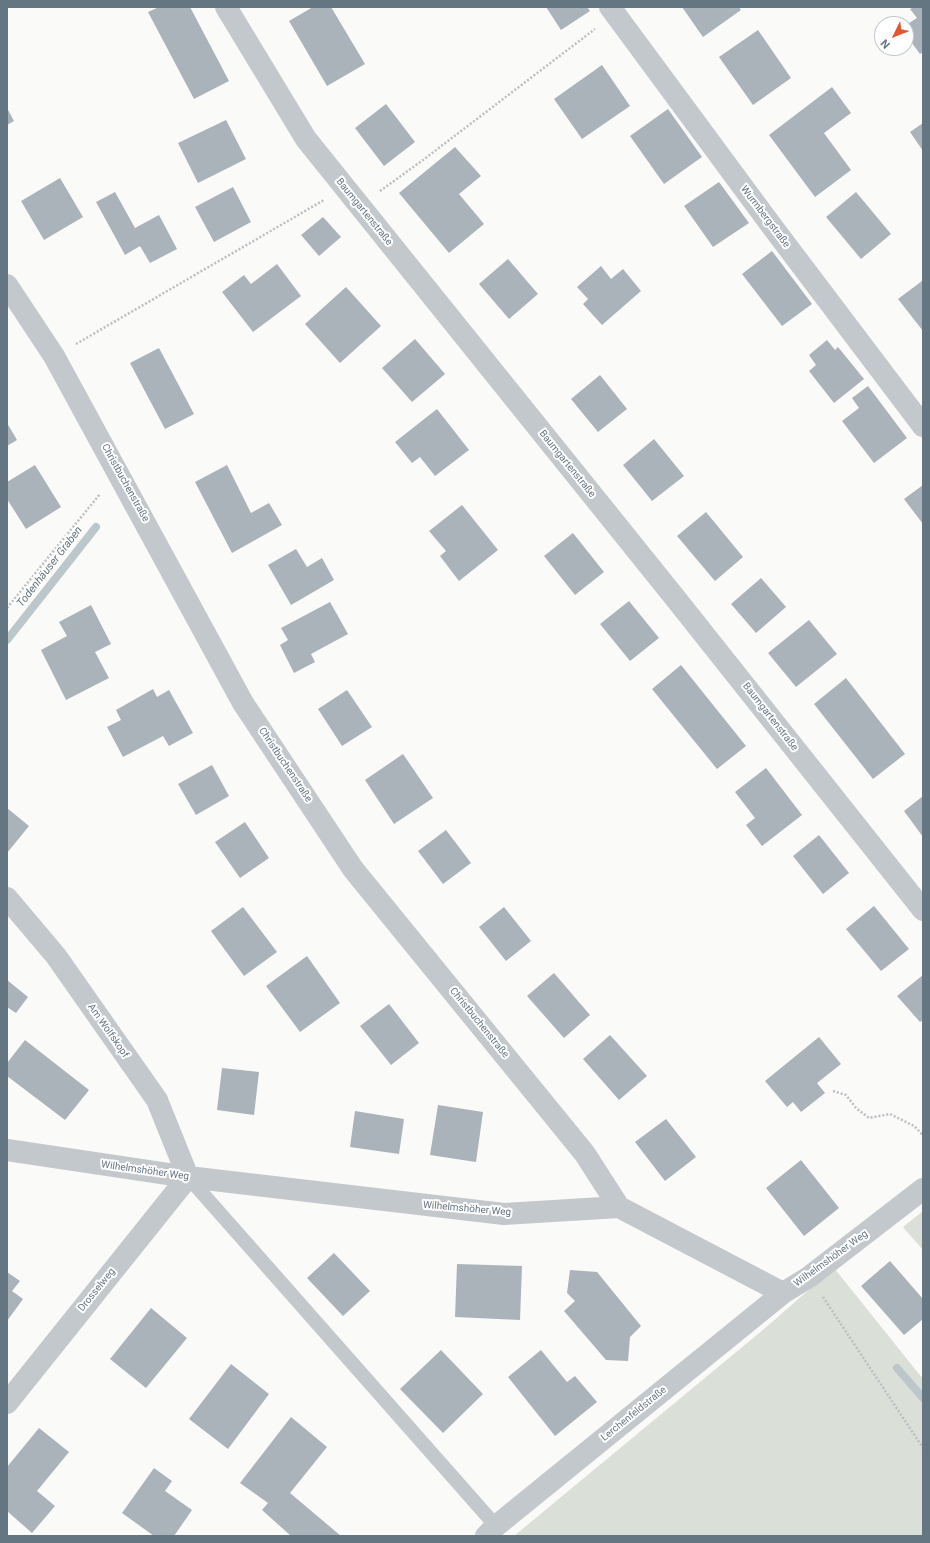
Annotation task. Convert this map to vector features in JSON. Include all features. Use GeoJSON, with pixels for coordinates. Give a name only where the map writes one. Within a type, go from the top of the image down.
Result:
{"type":"FeatureCollection","features":[{"type":"Feature","properties":{"kind":"street","name":"Baumgartenstraße"},"geometry":{"type":"LineString","coordinates":[[226,7],[306,139],[676,599],[923,910]]}},
{"type":"Feature","properties":{"kind":"street","name":"Wurmbergstraße"},"geometry":{"type":"LineString","coordinates":[[612,11],[766,219],[923,426]]}},
{"type":"Feature","properties":{"kind":"street","name":"Christbuchenstraße"},"geometry":{"type":"LineString","coordinates":[[7,285],[54,356],[243,702],[354,869],[585,1154],[619,1207]]}},
{"type":"Feature","properties":{"kind":"street","name":"Am Wolfskopf"},"geometry":{"type":"LineString","coordinates":[[7,898],[56,956],[157,1100],[188,1177]]}},
{"type":"Feature","properties":{"kind":"street","name":"Wilhelmshöher Weg"},"geometry":{"type":"LineString","coordinates":[[7,1150],[188,1177],[504,1214],[619,1207],[783,1293],[809,1277],[923,1189]]}},
{"type":"Feature","properties":{"kind":"street","name":"Drosselweg"},"geometry":{"type":"LineString","coordinates":[[7,1402],[188,1177]]}},
{"type":"Feature","properties":{"kind":"street","name":"Lerchenfeldstraße"},"geometry":{"type":"LineString","coordinates":[[491,1531],[783,1293]]}},
{"type":"Feature","properties":{"kind":"lane"},"geometry":{"type":"LineString","coordinates":[[188,1177],[491,1531]]}},
{"type":"Feature","properties":{"kind":"path"},"geometry":{"type":"LineString","coordinates":[[359,206],[423,160],[612,11]]}},
{"type":"Feature","properties":{"kind":"path"},"geometry":{"type":"LineString","coordinates":[[99,331],[345,188]]}},
{"type":"Feature","properties":{"kind":"path"},"geometry":{"type":"LineString","coordinates":[[7,608],[118,471]]}},
{"type":"Feature","properties":{"kind":"path"},"geometry":{"type":"LineString","coordinates":[[833,1091],[846,1095],[856,1108],[869,1118],[890,1114],[914,1126],[923,1135]]}},
{"type":"Feature","properties":{"kind":"path"},"geometry":{"type":"LineString","coordinates":[[809,1277],[923,1448]]}},
{"type":"Feature","properties":{"kind":"shaded area"},"geometry":{"type":"Polygon","coordinates":[[[923,1211],[923,1250],[903,1227],[923,1211]]]}},
{"type":"Feature","properties":{"kind":"shaded area"},"geometry":{"type":"Polygon","coordinates":[[[834,1268],[923,1379],[923,1536],[514,1536],[764,1329],[834,1268]]]}},
{"type":"Feature","properties":{"kind":"building"},"geometry":{"type":"Polygon","coordinates":[[[159,7],[190,7],[229,81],[194,99],[148,12],[159,7]]]}},
{"type":"Feature","properties":{"kind":"building"},"geometry":{"type":"Polygon","coordinates":[[[313,7],[331,7],[365,64],[327,86],[289,21],[313,7]]]}},
{"type":"Feature","properties":{"kind":"building"},"geometry":{"type":"Polygon","coordinates":[[[546,7],[587,7],[590,11],[561,30],[546,7]]]}},
{"type":"Feature","properties":{"kind":"building"},"geometry":{"type":"Polygon","coordinates":[[[682,7],[739,7],[741,10],[703,37],[682,7]]]}},
{"type":"Feature","properties":{"kind":"building"},"geometry":{"type":"Polygon","coordinates":[[[914,7],[923,7],[923,52],[920,54],[914,46],[914,20],[917,18],[910,9],[914,7]]]}},
{"type":"Feature","properties":{"kind":"building"},"geometry":{"type":"Polygon","coordinates":[[[758,30],[791,78],[753,105],[719,57],[758,30]]]}},
{"type":"Feature","properties":{"kind":"building"},"geometry":{"type":"Polygon","coordinates":[[[602,65],[630,106],[582,139],[554,99],[602,65]]]}},
{"type":"Feature","properties":{"kind":"building"},"geometry":{"type":"Polygon","coordinates":[[[832,87],[851,113],[824,133],[851,170],[815,197],[769,135],[832,87]]]}},
{"type":"Feature","properties":{"kind":"building"},"geometry":{"type":"Polygon","coordinates":[[[386,104],[415,142],[384,166],[355,128],[386,104]]]}},
{"type":"Feature","properties":{"kind":"building"},"geometry":{"type":"Polygon","coordinates":[[[7,108],[14,121],[7,125],[7,108]]]}},
{"type":"Feature","properties":{"kind":"building"},"geometry":{"type":"Polygon","coordinates":[[[668,109],[702,157],[664,184],[630,136],[668,109]]]}},
{"type":"Feature","properties":{"kind":"building"},"geometry":{"type":"Polygon","coordinates":[[[226,120],[246,159],[198,183],[178,143],[226,120]]]}},
{"type":"Feature","properties":{"kind":"building"},"geometry":{"type":"Polygon","coordinates":[[[923,123],[923,151],[910,132],[923,123]]]}},
{"type":"Feature","properties":{"kind":"building"},"geometry":{"type":"Polygon","coordinates":[[[455,147],[481,176],[459,194],[484,224],[449,253],[399,193],[455,147]]]}},
{"type":"Feature","properties":{"kind":"building"},"geometry":{"type":"Polygon","coordinates":[[[60,178],[83,217],[44,240],[21,201],[60,178]]]}},
{"type":"Feature","properties":{"kind":"building"},"geometry":{"type":"Polygon","coordinates":[[[719,182],[749,223],[713,247],[684,206],[719,182]]]}},
{"type":"Feature","properties":{"kind":"building"},"geometry":{"type":"Polygon","coordinates":[[[233,187],[251,222],[214,242],[195,207],[233,187]]]}},
{"type":"Feature","properties":{"kind":"building"},"geometry":{"type":"Polygon","coordinates":[[[115,192],[135,228],[159,215],[177,249],[150,263],[140,246],[125,255],[96,202],[115,192]]]}},
{"type":"Feature","properties":{"kind":"building"},"geometry":{"type":"Polygon","coordinates":[[[856,192],[891,234],[861,259],[826,217],[856,192]]]}},
{"type":"Feature","properties":{"kind":"building"},"geometry":{"type":"Polygon","coordinates":[[[323,217],[341,237],[319,256],[301,235],[323,217]]]}},
{"type":"Feature","properties":{"kind":"building"},"geometry":{"type":"Polygon","coordinates":[[[772,251],[812,304],[782,326],[742,274],[772,251]]]}},
{"type":"Feature","properties":{"kind":"building"},"geometry":{"type":"Polygon","coordinates":[[[508,259],[538,294],[509,319],[479,284],[508,259]]]}},
{"type":"Feature","properties":{"kind":"building"},"geometry":{"type":"Polygon","coordinates":[[[277,264],[301,296],[253,332],[222,292],[244,275],[251,284],[277,264]]]}},
{"type":"Feature","properties":{"kind":"building"},"geometry":{"type":"Polygon","coordinates":[[[601,266],[611,279],[623,269],[641,291],[602,325],[583,304],[588,299],[577,287],[601,266]]]}},
{"type":"Feature","properties":{"kind":"building"},"geometry":{"type":"Polygon","coordinates":[[[922,281],[923,282],[923,331],[898,299],[922,281]]]}},
{"type":"Feature","properties":{"kind":"building"},"geometry":{"type":"Polygon","coordinates":[[[346,287],[381,326],[340,363],[305,324],[346,287]]]}},
{"type":"Feature","properties":{"kind":"building"},"geometry":{"type":"Polygon","coordinates":[[[415,339],[445,374],[412,402],[382,368],[415,339]]]}},
{"type":"Feature","properties":{"kind":"building"},"geometry":{"type":"Polygon","coordinates":[[[827,340],[835,350],[838,347],[864,379],[834,403],[809,371],[816,365],[809,355],[827,340]]]}},
{"type":"Feature","properties":{"kind":"building"},"geometry":{"type":"Polygon","coordinates":[[[159,348],[194,414],[165,429],[130,363],[159,348]]]}},
{"type":"Feature","properties":{"kind":"building"},"geometry":{"type":"Polygon","coordinates":[[[600,375],[627,409],[598,432],[571,399],[600,375]]]}},
{"type":"Feature","properties":{"kind":"building"},"geometry":{"type":"Polygon","coordinates":[[[868,386],[907,438],[874,463],[842,421],[859,408],[852,398],[868,386]]]}},
{"type":"Feature","properties":{"kind":"building"},"geometry":{"type":"Polygon","coordinates":[[[437,409],[469,450],[435,476],[420,457],[412,463],[395,442],[437,409]]]}},
{"type":"Feature","properties":{"kind":"building"},"geometry":{"type":"Polygon","coordinates":[[[7,423],[17,440],[7,446],[7,423]]]}},
{"type":"Feature","properties":{"kind":"building"},"geometry":{"type":"Polygon","coordinates":[[[654,439],[684,476],[652,501],[623,465],[654,439]]]}},
{"type":"Feature","properties":{"kind":"building"},"geometry":{"type":"Polygon","coordinates":[[[35,465],[61,507],[26,529],[7,499],[7,482],[35,465]]]}},
{"type":"Feature","properties":{"kind":"building"},"geometry":{"type":"Polygon","coordinates":[[[227,465],[251,513],[269,503],[282,525],[232,553],[195,482],[227,465]]]}},
{"type":"Feature","properties":{"kind":"building"},"geometry":{"type":"Polygon","coordinates":[[[923,485],[923,524],[904,499],[923,485]]]}},
{"type":"Feature","properties":{"kind":"building"},"geometry":{"type":"Polygon","coordinates":[[[462,505],[498,550],[459,581],[440,556],[446,551],[429,531],[462,505]]]}},
{"type":"Feature","properties":{"kind":"building"},"geometry":{"type":"Polygon","coordinates":[[[706,512],[743,557],[715,581],[677,536],[706,512]]]}},
{"type":"Feature","properties":{"kind":"building"},"geometry":{"type":"Polygon","coordinates":[[[573,533],[604,572],[575,595],[544,556],[573,533]]]}},
{"type":"Feature","properties":{"kind":"building"},"geometry":{"type":"Polygon","coordinates":[[[296,549],[307,567],[322,558],[334,580],[291,605],[268,565],[296,549]]]}},
{"type":"Feature","properties":{"kind":"building"},"geometry":{"type":"Polygon","coordinates":[[[761,578],[786,607],[756,633],[731,604],[761,578]]]}},
{"type":"Feature","properties":{"kind":"building"},"geometry":{"type":"Polygon","coordinates":[[[629,601],[659,638],[630,661],[600,624],[629,601]]]}},
{"type":"Feature","properties":{"kind":"building"},"geometry":{"type":"Polygon","coordinates":[[[330,602],[348,634],[311,654],[315,662],[294,673],[280,645],[288,640],[281,628],[330,602]]]}},
{"type":"Feature","properties":{"kind":"building"},"geometry":{"type":"Polygon","coordinates":[[[91,605],[111,644],[95,652],[109,678],[66,700],[41,650],[67,636],[59,622],[91,605]]]}},
{"type":"Feature","properties":{"kind":"building"},"geometry":{"type":"Polygon","coordinates":[[[809,620],[837,654],[796,687],[768,653],[809,620]]]}},
{"type":"Feature","properties":{"kind":"building"},"geometry":{"type":"Polygon","coordinates":[[[681,665],[746,746],[717,769],[652,689],[681,665]]]}},
{"type":"Feature","properties":{"kind":"building"},"geometry":{"type":"Polygon","coordinates":[[[846,678],[905,754],[873,779],[814,704],[846,678]]]}},
{"type":"Feature","properties":{"kind":"building"},"geometry":{"type":"Polygon","coordinates":[[[153,689],[157,697],[169,690],[193,733],[169,746],[163,736],[123,757],[107,727],[121,720],[116,710],[153,689]]]}},
{"type":"Feature","properties":{"kind":"building"},"geometry":{"type":"Polygon","coordinates":[[[347,690],[372,727],[342,746],[318,709],[347,690]]]}},
{"type":"Feature","properties":{"kind":"building"},"geometry":{"type":"Polygon","coordinates":[[[403,754],[433,798],[394,824],[365,780],[403,754]]]}},
{"type":"Feature","properties":{"kind":"building"},"geometry":{"type":"Polygon","coordinates":[[[212,765],[229,796],[196,815],[178,784],[212,765]]]}},
{"type":"Feature","properties":{"kind":"building"},"geometry":{"type":"Polygon","coordinates":[[[766,768],[802,815],[762,846],[746,825],[755,818],[735,792],[766,768]]]}},
{"type":"Feature","properties":{"kind":"building"},"geometry":{"type":"Polygon","coordinates":[[[923,796],[923,837],[904,811],[923,796]]]}},
{"type":"Feature","properties":{"kind":"building"},"geometry":{"type":"Polygon","coordinates":[[[7,808],[29,826],[7,853],[7,808]]]}},
{"type":"Feature","properties":{"kind":"building"},"geometry":{"type":"Polygon","coordinates":[[[245,822],[269,858],[240,878],[215,842],[245,822]]]}},
{"type":"Feature","properties":{"kind":"building"},"geometry":{"type":"Polygon","coordinates":[[[446,830],[471,863],[443,884],[418,851],[446,830]]]}},
{"type":"Feature","properties":{"kind":"building"},"geometry":{"type":"Polygon","coordinates":[[[819,835],[849,873],[823,894],[793,856],[819,835]]]}},
{"type":"Feature","properties":{"kind":"building"},"geometry":{"type":"Polygon","coordinates":[[[874,906],[909,949],[881,971],[846,929],[874,906]]]}},
{"type":"Feature","properties":{"kind":"building"},"geometry":{"type":"Polygon","coordinates":[[[243,907],[277,952],[244,976],[211,931],[243,907]]]}},
{"type":"Feature","properties":{"kind":"building"},"geometry":{"type":"Polygon","coordinates":[[[504,907],[531,941],[506,961],[479,927],[504,907]]]}},
{"type":"Feature","properties":{"kind":"building"},"geometry":{"type":"Polygon","coordinates":[[[307,956],[340,1003],[300,1032],[266,986],[307,956]]]}},
{"type":"Feature","properties":{"kind":"building"},"geometry":{"type":"Polygon","coordinates":[[[554,973],[590,1015],[564,1038],[527,996],[554,973]]]}},
{"type":"Feature","properties":{"kind":"building"},"geometry":{"type":"Polygon","coordinates":[[[923,975],[923,1020],[920,1022],[897,996],[923,975]]]}},
{"type":"Feature","properties":{"kind":"building"},"geometry":{"type":"Polygon","coordinates":[[[7,980],[28,997],[16,1013],[7,1007],[7,980]]]}},
{"type":"Feature","properties":{"kind":"building"},"geometry":{"type":"Polygon","coordinates":[[[389,1004],[419,1043],[391,1065],[360,1026],[389,1004]]]}},
{"type":"Feature","properties":{"kind":"building"},"geometry":{"type":"Polygon","coordinates":[[[610,1035],[647,1076],[619,1100],[583,1059],[610,1035]]]}},
{"type":"Feature","properties":{"kind":"building"},"geometry":{"type":"Polygon","coordinates":[[[819,1037],[841,1064],[817,1083],[825,1093],[801,1112],[793,1102],[787,1107],[765,1081],[819,1037]]]}},
{"type":"Feature","properties":{"kind":"building"},"geometry":{"type":"Polygon","coordinates":[[[25,1040],[89,1090],[65,1120],[7,1076],[7,1063],[25,1040]]]}},
{"type":"Feature","properties":{"kind":"building"},"geometry":{"type":"Polygon","coordinates":[[[222,1068],[259,1072],[254,1115],[217,1110],[222,1068]]]}},
{"type":"Feature","properties":{"kind":"building"},"geometry":{"type":"Polygon","coordinates":[[[438,1105],[483,1112],[476,1162],[430,1155],[438,1105]]]}},
{"type":"Feature","properties":{"kind":"building"},"geometry":{"type":"Polygon","coordinates":[[[355,1111],[404,1119],[399,1154],[350,1147],[355,1111]]]}},
{"type":"Feature","properties":{"kind":"building"},"geometry":{"type":"Polygon","coordinates":[[[666,1119],[696,1157],[665,1181],[635,1142],[666,1119]]]}},
{"type":"Feature","properties":{"kind":"building"},"geometry":{"type":"Polygon","coordinates":[[[801,1160],[839,1208],[804,1236],[766,1188],[801,1160]]]}},
{"type":"Feature","properties":{"kind":"building"},"geometry":{"type":"Polygon","coordinates":[[[334,1253],[370,1291],[343,1316],[307,1278],[334,1253]]]}},
{"type":"Feature","properties":{"kind":"building"},"geometry":{"type":"Polygon","coordinates":[[[890,1261],[923,1299],[923,1319],[904,1335],[861,1286],[890,1261]]]}},
{"type":"Feature","properties":{"kind":"building"},"geometry":{"type":"Polygon","coordinates":[[[457,1264],[522,1266],[520,1320],[455,1317],[457,1264]]]}},
{"type":"Feature","properties":{"kind":"building"},"geometry":{"type":"Polygon","coordinates":[[[570,1270],[597,1272],[641,1326],[630,1337],[628,1361],[606,1360],[564,1311],[575,1301],[567,1293],[570,1270]]]}},
{"type":"Feature","properties":{"kind":"building"},"geometry":{"type":"Polygon","coordinates":[[[7,1272],[20,1281],[12,1291],[23,1299],[7,1321],[7,1272]]]}},
{"type":"Feature","properties":{"kind":"building"},"geometry":{"type":"Polygon","coordinates":[[[151,1308],[187,1338],[146,1388],[110,1359],[151,1308]]]}},
{"type":"Feature","properties":{"kind":"building"},"geometry":{"type":"Polygon","coordinates":[[[441,1350],[483,1394],[443,1433],[400,1389],[441,1350]]]}},
{"type":"Feature","properties":{"kind":"building"},"geometry":{"type":"Polygon","coordinates":[[[541,1350],[567,1382],[575,1376],[597,1402],[555,1436],[508,1377],[541,1350]]]}},
{"type":"Feature","properties":{"kind":"building"},"geometry":{"type":"Polygon","coordinates":[[[231,1364],[269,1394],[228,1449],[189,1419],[231,1364]]]}},
{"type":"Feature","properties":{"kind":"building"},"geometry":{"type":"Polygon","coordinates":[[[291,1417],[327,1447],[290,1493],[341,1536],[291,1536],[262,1510],[268,1503],[240,1483],[291,1417]]]}},
{"type":"Feature","properties":{"kind":"building"},"geometry":{"type":"Polygon","coordinates":[[[39,1428],[69,1452],[37,1491],[55,1506],[32,1533],[7,1511],[7,1467],[39,1428]]]}},
{"type":"Feature","properties":{"kind":"building"},"geometry":{"type":"Polygon","coordinates":[[[154,1468],[172,1481],[165,1491],[192,1510],[174,1536],[154,1536],[122,1513],[154,1468]]]}},
{"type":"Feature","properties":{"kind":"waterway","name":"Todenhäuser Graben"},"geometry":{"type":"LineString","coordinates":[[7,640],[96,527]]}},
{"type":"Feature","properties":{"kind":"waterway"},"geometry":{"type":"LineString","coordinates":[[897,1368],[923,1398]]}}]}
